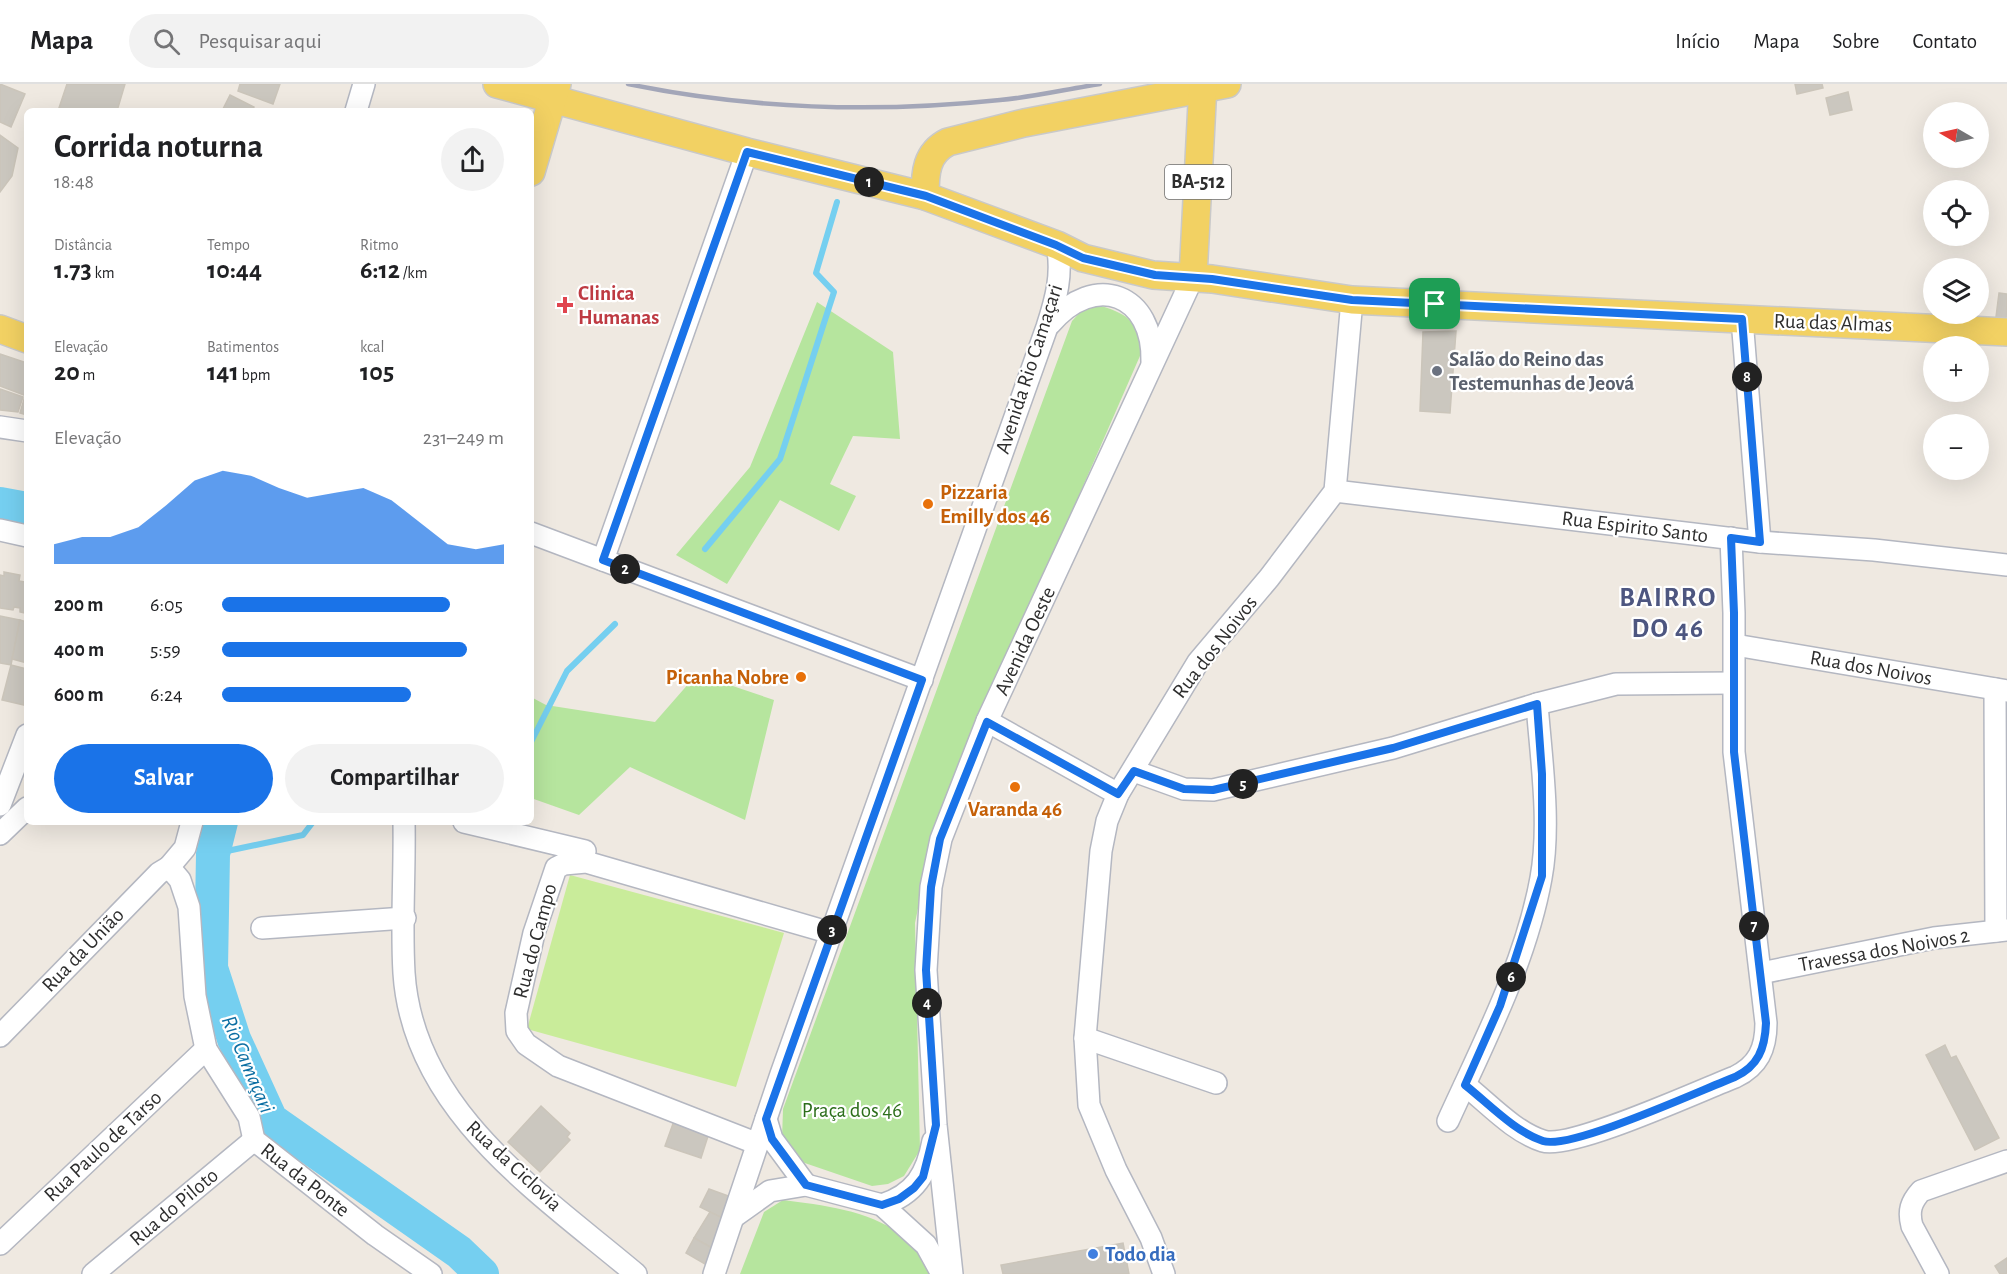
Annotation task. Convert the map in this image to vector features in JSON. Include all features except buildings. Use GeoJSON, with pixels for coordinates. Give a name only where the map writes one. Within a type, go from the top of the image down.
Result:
{"type":"FeatureCollection","features":[{"type":"Feature","properties":{"kind":"main road","name":"Rua das Almas"},"geometry":{"type":"LineString","coordinates":[[497,84],[555,91],[610,113],[747,152],[926,196],[1056,245],[1083,258],[1155,275],[1193,277],[1352,300],[2007,332]]}},
{"type":"Feature","properties":{"kind":"main road"},"geometry":{"type":"LineString","coordinates":[[585,84],[592,97],[610,113]]}},
{"type":"Feature","properties":{"kind":"main road"},"geometry":{"type":"LineString","coordinates":[[926,196],[927,167],[938,147],[948,142],[1024,123],[1211,85]]}},
{"type":"Feature","properties":{"kind":"main road","name":"BA-512"},"geometry":{"type":"LineString","coordinates":[[1193,277],[1211,85]]}},
{"type":"Feature","properties":{"kind":"main road"},"geometry":{"type":"LineString","coordinates":[[534,162],[555,91]]}},
{"type":"Feature","properties":{"kind":"main road"},"geometry":{"type":"LineString","coordinates":[[0,329],[24,338]]}},
{"type":"Feature","properties":{"kind":"street"},"geometry":{"type":"LineString","coordinates":[[357,108],[364,84]]}},
{"type":"Feature","properties":{"kind":"street"},"geometry":{"type":"LineString","coordinates":[[603,560],[747,152]]}},
{"type":"Feature","properties":{"kind":"street","name":"Avenida Rio Camaçari"},"geometry":{"type":"LineString","coordinates":[[714,1274],[831,933],[1047,327],[1058,293],[1060,266],[1056,245]]}},
{"type":"Feature","properties":{"kind":"street","name":"Avenida Oeste"},"geometry":{"type":"LineString","coordinates":[[952,1274],[936,1125],[926,970],[931,887],[940,839],[987,722],[1193,277]]}},
{"type":"Feature","properties":{"kind":"street"},"geometry":{"type":"LineString","coordinates":[[1047,327],[1071,304],[1083,297],[1104,293],[1115,297],[1140,313],[1148,324],[1152,338],[1152,369]]}},
{"type":"Feature","properties":{"kind":"street"},"geometry":{"type":"LineString","coordinates":[[1335,491],[1352,300]]}},
{"type":"Feature","properties":{"kind":"street"},"geometry":{"type":"LineString","coordinates":[[1742,319],[1760,542]]}},
{"type":"Feature","properties":{"kind":"street"},"geometry":{"type":"LineString","coordinates":[[0,427],[24,431]]}},
{"type":"Feature","properties":{"kind":"street","name":"Rua Espirito Santo"},"geometry":{"type":"LineString","coordinates":[[1335,491],[1760,542],[1874,550],[2007,565]]}},
{"type":"Feature","properties":{"kind":"street","name":"Rua dos Noivos"},"geometry":{"type":"LineString","coordinates":[[1164,1274],[1148,1231],[1116,1170],[1089,1105],[1085,1038],[1101,851],[1107,821],[1118,794],[1134,771],[1163,716],[1198,662],[1269,578],[1335,491]]}},
{"type":"Feature","properties":{"kind":"street"},"geometry":{"type":"LineString","coordinates":[[0,530],[24,535]]}},
{"type":"Feature","properties":{"kind":"street"},"geometry":{"type":"LineString","coordinates":[[534,534],[922,680]]}},
{"type":"Feature","properties":{"kind":"street"},"geometry":{"type":"LineString","coordinates":[[1465,1085],[1530,1135],[1545,1142],[1563,1142],[1614,1126],[1735,1077],[1753,1066],[1762,1051],[1766,1034],[1761,973],[1740,823],[1734,752],[1735,645],[1731,538]]}},
{"type":"Feature","properties":{"kind":"street","name":"Rua dos Noivos"},"geometry":{"type":"LineString","coordinates":[[1735,645],[2001,690]]}},
{"type":"Feature","properties":{"kind":"street"},"geometry":{"type":"LineString","coordinates":[[1134,771],[1184,789],[1213,790],[1393,748],[1537,704],[1616,684],[1733,682]]}},
{"type":"Feature","properties":{"kind":"street"},"geometry":{"type":"LineString","coordinates":[[2001,690],[2002,930]]}},
{"type":"Feature","properties":{"kind":"street"},"geometry":{"type":"LineString","coordinates":[[1448,1121],[1504,996],[1542,876],[1543,784],[1537,704]]}},
{"type":"Feature","properties":{"kind":"street"},"geometry":{"type":"LineString","coordinates":[[987,722],[1118,794]]}},
{"type":"Feature","properties":{"kind":"street"},"geometry":{"type":"LineString","coordinates":[[0,805],[24,743]]}},
{"type":"Feature","properties":{"kind":"street"},"geometry":{"type":"LineString","coordinates":[[0,834],[24,811]]}},
{"type":"Feature","properties":{"kind":"street"},"geometry":{"type":"LineString","coordinates":[[169,867],[185,848],[191,825]]}},
{"type":"Feature","properties":{"kind":"street","name":"Rua da Ciclovia"},"geometry":{"type":"LineString","coordinates":[[404,825],[404,974],[417,1033],[442,1089],[489,1147],[636,1274]]}},
{"type":"Feature","properties":{"kind":"street"},"geometry":{"type":"LineString","coordinates":[[477,825],[585,851]]}},
{"type":"Feature","properties":{"kind":"street","name":"Rua do Campo"},"geometry":{"type":"LineString","coordinates":[[758,1144],[558,1066],[526,1044],[517,1031],[516,1013],[534,933],[546,893],[556,868],[564,864],[586,862],[831,933]]}},
{"type":"Feature","properties":{"kind":"street","name":"Rua da União"},"geometry":{"type":"LineString","coordinates":[[0,1036],[159,873],[169,867]]}},
{"type":"Feature","properties":{"kind":"street","name":"Rua da Ponte"},"geometry":{"type":"LineString","coordinates":[[169,867],[180,880],[189,907],[195,996],[206,1049],[249,1117],[254,1140],[375,1235],[431,1274]]}},
{"type":"Feature","properties":{"kind":"street"},"geometry":{"type":"LineString","coordinates":[[262,928],[405,918]]}},
{"type":"Feature","properties":{"kind":"street","name":"Travessa dos Noivos 2"},"geometry":{"type":"LineString","coordinates":[[1761,973],[1934,938],[2002,930]]}},
{"type":"Feature","properties":{"kind":"street"},"geometry":{"type":"LineString","coordinates":[[1085,1038],[1216,1083]]}},
{"type":"Feature","properties":{"kind":"street","name":"Rua Paulo de Tarso"},"geometry":{"type":"LineString","coordinates":[[0,1244],[206,1049]]}},
{"type":"Feature","properties":{"kind":"street"},"geometry":{"type":"LineString","coordinates":[[766,1119],[772,1139],[806,1185]]}},
{"type":"Feature","properties":{"kind":"street"},"geometry":{"type":"LineString","coordinates":[[882,1205],[899,1199],[914,1188],[923,1177],[936,1125]]}},
{"type":"Feature","properties":{"kind":"street","name":"Rua do Piloto"},"geometry":{"type":"LineString","coordinates":[[93,1274],[254,1140]]}},
{"type":"Feature","properties":{"kind":"street"},"geometry":{"type":"LineString","coordinates":[[1938,1274],[1912,1226],[1910,1217],[1913,1200],[1921,1191],[2007,1161]]}},
{"type":"Feature","properties":{"kind":"street"},"geometry":{"type":"LineString","coordinates":[[735,1217],[770,1191],[806,1185],[882,1205],[926,1245],[942,1274]]}},
{"type":"Feature","properties":{"kind":"green space"},"geometry":{"type":"Polygon","coordinates":[[[817,302],[893,352],[900,439],[853,436],[830,484],[856,496],[839,531],[780,500],[727,584],[676,555],[750,467],[817,302]]]}},
{"type":"Feature","properties":{"kind":"green space","name":"Praça dos 46"},"geometry":{"type":"Polygon","coordinates":[[[1098,305],[1116,311],[1129,319],[1138,331],[1143,349],[935,825],[915,923],[920,1150],[904,1176],[888,1184],[872,1186],[796,1160],[782,1139],[783,1109],[1072,321],[1084,308],[1098,305]]]}},
{"type":"Feature","properties":{"kind":"green space"},"geometry":{"type":"Polygon","coordinates":[[[697,674],[774,700],[745,820],[630,767],[579,815],[534,799],[534,699],[546,705],[655,722],[697,674]]]}},
{"type":"Feature","properties":{"kind":"green space"},"geometry":{"type":"Polygon","coordinates":[[[570,875],[784,933],[736,1087],[527,1029],[570,875]]]}},
{"type":"Feature","properties":{"kind":"green space"},"geometry":{"type":"Polygon","coordinates":[[[783,1200],[844,1210],[874,1219],[909,1242],[933,1274],[740,1274],[764,1212],[783,1200]]]}},
{"type":"Feature","properties":{"kind":"waterway"},"geometry":{"type":"LineString","coordinates":[[705,549],[780,459],[834,292],[816,273],[837,202]]}},
{"type":"Feature","properties":{"kind":"waterway","name":"Rio Camaçari"},"geometry":{"type":"LineString","coordinates":[[0,504],[24,508]]}},
{"type":"Feature","properties":{"kind":"waterway"},"geometry":{"type":"LineString","coordinates":[[534,736],[567,671],[615,624]]}},
{"type":"Feature","properties":{"kind":"waterway","name":"Rio Camaçari"},"geometry":{"type":"LineString","coordinates":[[220,825],[213,854],[211,968],[234,1039],[271,1120],[459,1252],[482,1274]]}},
{"type":"Feature","properties":{"kind":"waterway"},"geometry":{"type":"LineString","coordinates":[[213,854],[303,835],[311,825]]}},
{"type":"Feature","properties":{"kind":"railway"},"geometry":{"type":"LineString","coordinates":[[628,84],[720,99],[860,107],[1000,100],[1100,84]]}},
{"type":"Feature","properties":{"kind":"place","name":"Clinica Humanas"},"geometry":{"type":"Point","coordinates":[565,305]}},
{"type":"Feature","properties":{"kind":"place","name":"Salão do Reino das Testemunhas de Jeová"},"geometry":{"type":"Point","coordinates":[1437,371]}},
{"type":"Feature","properties":{"kind":"place","name":"Pizzaria Emilly dos 46"},"geometry":{"type":"Point","coordinates":[928,504]}},
{"type":"Feature","properties":{"kind":"place","name":"Picanha Nobre"},"geometry":{"type":"Point","coordinates":[801,677]}},
{"type":"Feature","properties":{"kind":"place","name":"Varanda 46"},"geometry":{"type":"Point","coordinates":[1015,787]}},
{"type":"Feature","properties":{"kind":"place","name":"Todo dia"},"geometry":{"type":"Point","coordinates":[1093,1254]}},
{"type":"Feature","properties":{"kind":"district","name":"BAIRRO DO 46"},"geometry":{"type":"Point","coordinates":[1668,612]}},
{"type":"Feature","properties":{"kind":"route"},"geometry":{"type":"LineString","coordinates":[[747,152],[926,196],[1056,245],[1083,258],[1153,275],[1212,279],[1352,300],[1435,304],[1683,314],[1742,319],[1760,542],[1731,538],[1735,645],[1732,705],[1740,823],[1766,1023],[1765,1042],[1753,1066],[1735,1077],[1690,1093],[1614,1126],[1553,1143],[1530,1135],[1465,1085],[1500,1006],[1516,963],[1542,876],[1544,836],[1537,704],[1393,748],[1213,790],[1184,789],[1134,771],[1118,794],[987,722],[940,839],[931,887],[926,970],[936,1125],[930,1158],[923,1177],[914,1188],[899,1199],[882,1205],[806,1185],[772,1139],[766,1119],[922,680],[603,560],[747,152]]}}]}
